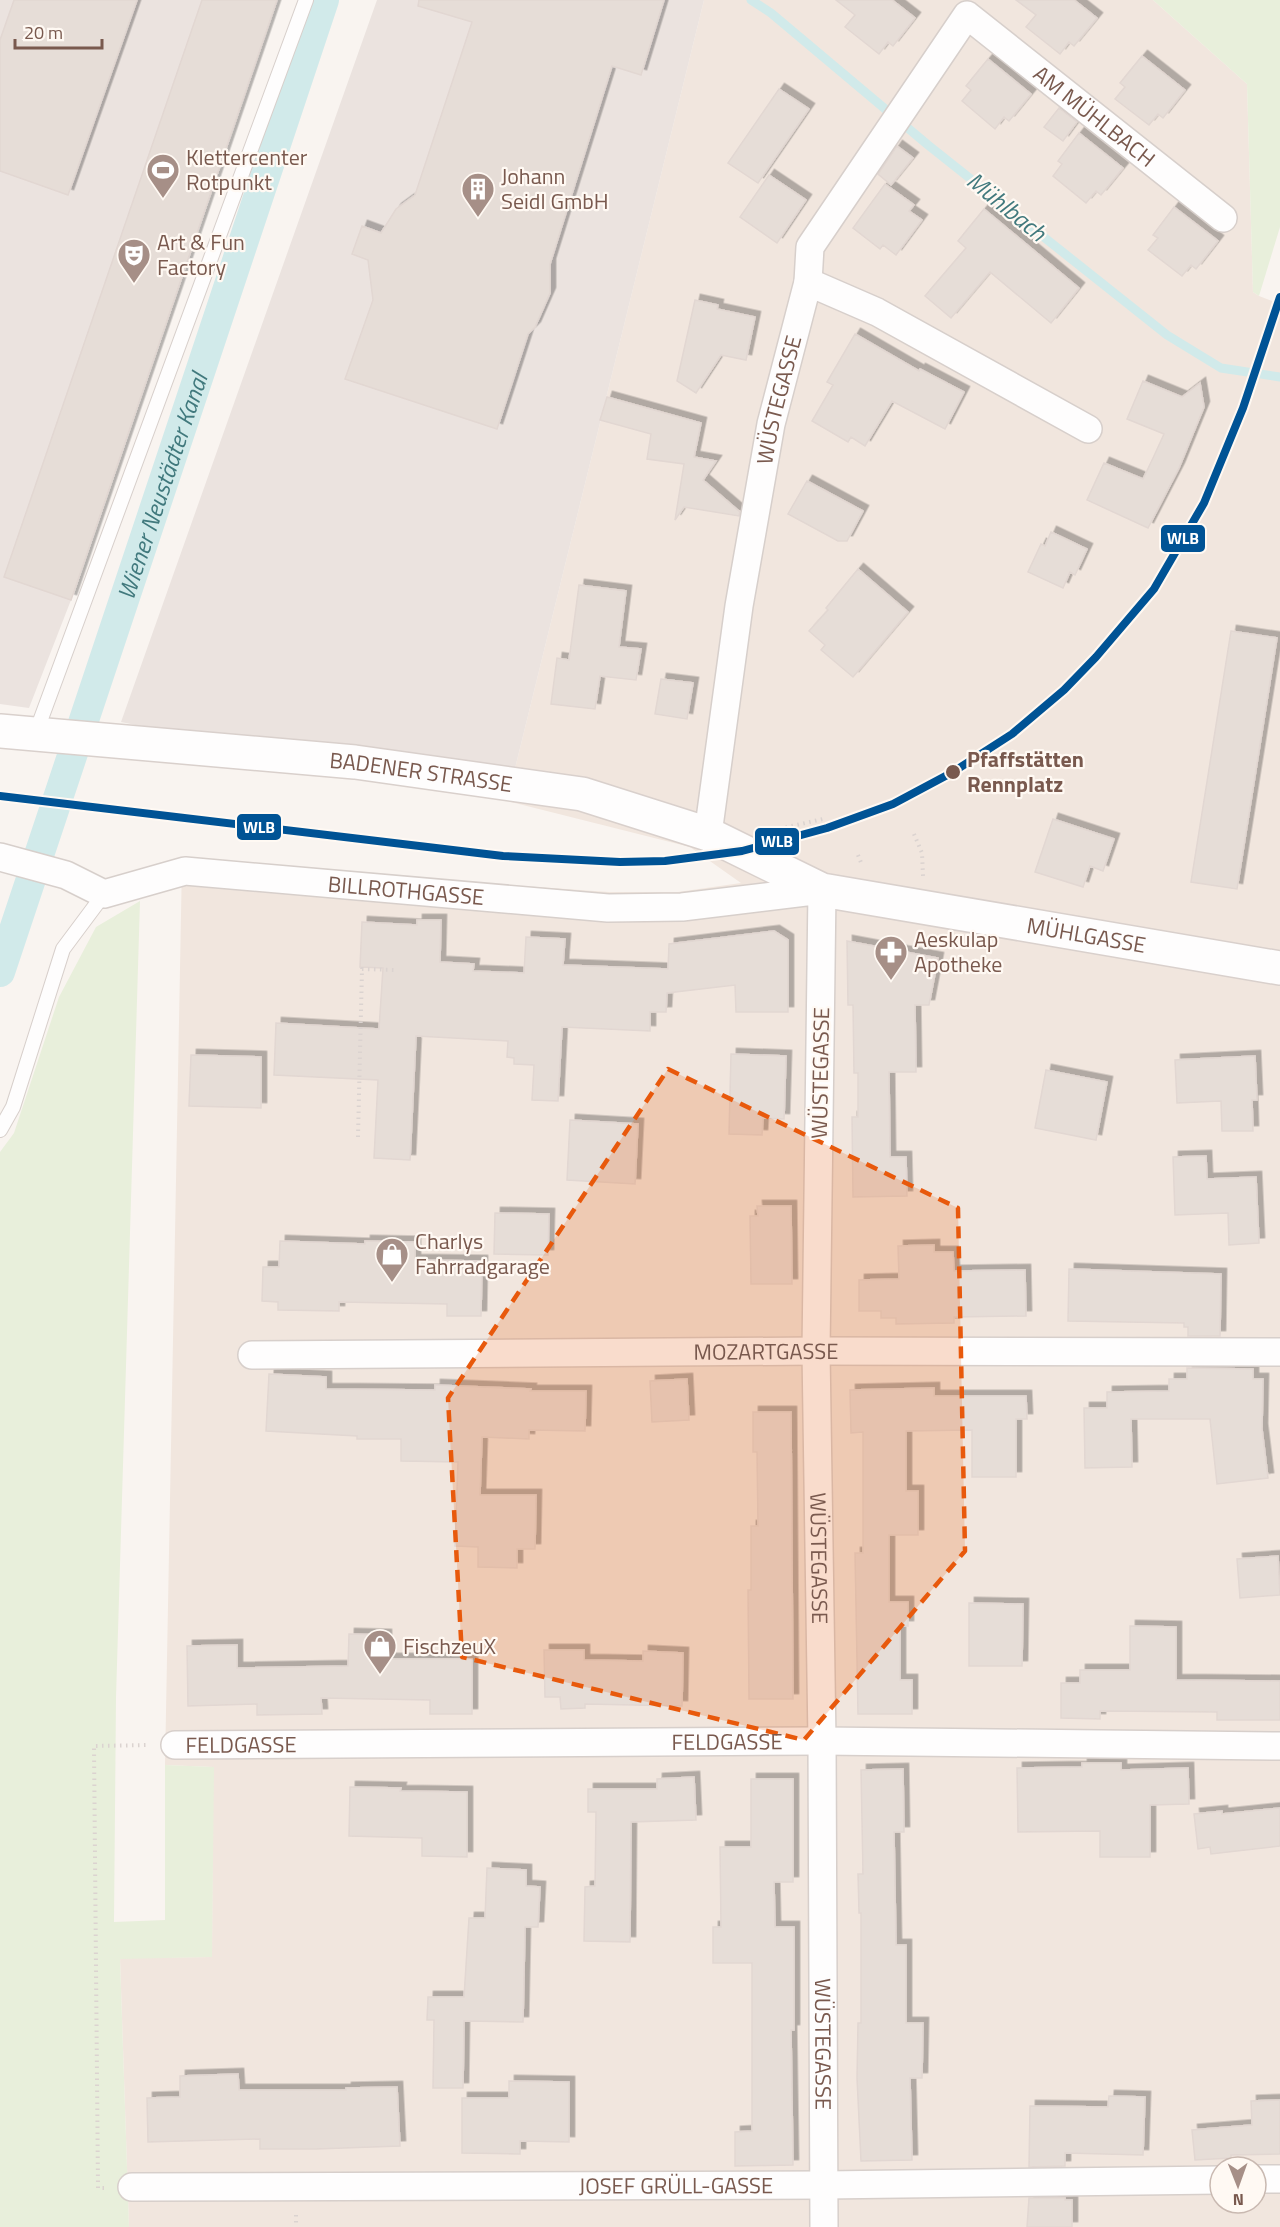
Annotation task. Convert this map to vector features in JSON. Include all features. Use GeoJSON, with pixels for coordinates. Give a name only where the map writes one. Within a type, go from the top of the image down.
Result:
{"type":"FeatureCollection","features":[{"type":"Feature","properties":{"kind":"street","name":"AM MÜHLBACH"},"geometry":{"type":"LineString","coordinates":[[808,282],[810,248],[910,99],[958,8],[1223,218]]}},
{"type":"Feature","properties":{"kind":"street"},"geometry":{"type":"LineString","coordinates":[[808,282],[877,312],[1089,429]]}},
{"type":"Feature","properties":{"kind":"street","name":"WÜSTEGASSE"},"geometry":{"type":"LineString","coordinates":[[708,834],[739,606],[771,424],[808,282]]}},
{"type":"Feature","properties":{"kind":"street","name":"BADENER STRASSE"},"geometry":{"type":"LineString","coordinates":[[0,732],[355,762],[582,794],[708,834],[822,890]]}},
{"type":"Feature","properties":{"kind":"street"},"geometry":{"type":"LineString","coordinates":[[5,859],[66,875],[104,894]]}},
{"type":"Feature","properties":{"kind":"street","name":"BILLROTHGASSE"},"geometry":{"type":"LineString","coordinates":[[104,894],[185,872],[608,908],[682,907],[822,890]]}},
{"type":"Feature","properties":{"kind":"street","name":"WÜSTEGASSE"},"geometry":{"type":"LineString","coordinates":[[822,890],[816,1351],[822,1741],[824,2227]]}},
{"type":"Feature","properties":{"kind":"street","name":"MÜHLGASSE"},"geometry":{"type":"LineString","coordinates":[[822,890],[1280,968]]}},
{"type":"Feature","properties":{"kind":"street","name":"MOZARTGASSE"},"geometry":{"type":"LineString","coordinates":[[252,1355],[816,1351],[1280,1353]]}},
{"type":"Feature","properties":{"kind":"street","name":"FELDGASSE"},"geometry":{"type":"LineString","coordinates":[[175,1745],[822,1741],[1280,1746]]}},
{"type":"Feature","properties":{"kind":"street","name":"JOSEF GRÜLL-GASSE"},"geometry":{"type":"LineString","coordinates":[[132,2187],[824,2185],[1208,2180]]}},
{"type":"Feature","properties":{"kind":"lane"},"geometry":{"type":"LineString","coordinates":[[41,735],[306,0]]}},
{"type":"Feature","properties":{"kind":"lane"},"geometry":{"type":"LineString","coordinates":[[0,1130],[14,1107],[63,949],[104,894]]}},
{"type":"Feature","properties":{"kind":"path"},"geometry":{"type":"LineString","coordinates":[[358,1137],[363,969],[395,970]]}},
{"type":"Feature","properties":{"kind":"path"},"geometry":{"type":"LineString","coordinates":[[132,2187],[98,2188],[94,1746],[175,1745]]}},
{"type":"Feature","properties":{"kind":"highlighted area"},"geometry":{"type":"Polygon","coordinates":[[[668,1069],[958,1208],[965,1551],[804,1740],[462,1657],[448,1398],[668,1069]]]}},
{"type":"Feature","properties":{"kind":"shaded area"},"geometry":{"type":"Polygon","coordinates":[[[0,0],[278,0],[71,600],[29,708],[0,704],[0,0]]]}},
{"type":"Feature","properties":{"kind":"shaded area"},"geometry":{"type":"Polygon","coordinates":[[[377,0],[704,0],[507,801],[121,722],[377,0]]]}},
{"type":"Feature","properties":{"kind":"shaded area"},"geometry":{"type":"Polygon","coordinates":[[[704,0],[1153,0],[1247,84],[1253,292],[1280,304],[1280,2227],[129,2227],[120,1958],[212,1957],[213,1767],[165,1765],[182,862],[609,892],[678,892],[741,883],[690,847],[507,801],[704,0]]]}},
{"type":"Feature","properties":{"kind":"green space"},"geometry":{"type":"Polygon","coordinates":[[[1153,0],[1280,0],[1280,227],[1259,296],[1253,292],[1247,84],[1153,0]]]}},
{"type":"Feature","properties":{"kind":"green space"},"geometry":{"type":"Polygon","coordinates":[[[140,901],[116,1698],[114,1922],[165,1920],[165,1765],[214,1767],[212,1957],[120,1959],[129,2227],[0,2227],[0,1152],[14,1133],[59,997],[96,927],[140,901]]]}},
{"type":"Feature","properties":{"kind":"building"},"geometry":{"type":"Polygon","coordinates":[[[14,0],[137,0],[68,195],[0,171],[0,40],[14,0]]]}},
{"type":"Feature","properties":{"kind":"building"},"geometry":{"type":"Polygon","coordinates":[[[202,0],[277,0],[71,600],[4,577],[202,0]]]}},
{"type":"Feature","properties":{"kind":"building","name":"Johann Seidl GmbH"},"geometry":{"type":"Polygon","coordinates":[[[419,0],[664,0],[641,75],[612,66],[550,264],[550,293],[535,327],[528,334],[497,429],[345,379],[373,300],[368,260],[352,254],[362,226],[381,233],[396,209],[415,195],[472,22],[418,6],[419,0]]]}},
{"type":"Feature","properties":{"kind":"building"},"geometry":{"type":"Polygon","coordinates":[[[836,0],[892,0],[915,18],[893,46],[888,42],[879,54],[845,27],[855,15],[836,0]]]}},
{"type":"Feature","properties":{"kind":"building"},"geometry":{"type":"Polygon","coordinates":[[[1016,0],[1074,0],[1097,18],[1074,46],[1069,42],[1060,54],[1026,27],[1036,15],[1016,0]]]}},
{"type":"Feature","properties":{"kind":"building"},"geometry":{"type":"Polygon","coordinates":[[[1142,56],[1185,90],[1163,118],[1158,114],[1149,125],[1115,99],[1125,87],[1120,83],[1142,56]]]}},
{"type":"Feature","properties":{"kind":"building"},"geometry":{"type":"Polygon","coordinates":[[[988,59],[1031,94],[1009,121],[1004,117],[995,129],[962,101],[971,90],[966,86],[988,59]]]}},
{"type":"Feature","properties":{"kind":"building"},"geometry":{"type":"Polygon","coordinates":[[[779,89],[809,109],[758,183],[728,163],[779,89]]]}},
{"type":"Feature","properties":{"kind":"building"},"geometry":{"type":"Polygon","coordinates":[[[1059,108],[1077,122],[1063,141],[1044,127],[1059,108]]]}},
{"type":"Feature","properties":{"kind":"building"},"geometry":{"type":"Polygon","coordinates":[[[1079,133],[1123,168],[1101,195],[1096,191],[1086,203],[1053,176],[1062,164],[1058,161],[1079,133]]]}},
{"type":"Feature","properties":{"kind":"building"},"geometry":{"type":"Polygon","coordinates":[[[897,146],[913,158],[891,185],[878,174],[897,146]]]}},
{"type":"Feature","properties":{"kind":"building"},"geometry":{"type":"Polygon","coordinates":[[[769,175],[806,200],[777,243],[740,217],[769,175]]]}},
{"type":"Feature","properties":{"kind":"building"},"geometry":{"type":"Polygon","coordinates":[[[885,184],[914,205],[909,211],[922,220],[896,255],[883,245],[880,249],[853,228],[885,184]]]}},
{"type":"Feature","properties":{"kind":"building"},"geometry":{"type":"Polygon","coordinates":[[[1174,207],[1218,241],[1196,269],[1191,265],[1182,276],[1148,250],[1158,238],[1153,235],[1174,207]]]}},
{"type":"Feature","properties":{"kind":"building"},"geometry":{"type":"Polygon","coordinates":[[[984,209],[1079,288],[1051,323],[990,272],[951,318],[925,296],[966,248],[958,241],[984,209]]]}},
{"type":"Feature","properties":{"kind":"building"},"geometry":{"type":"Polygon","coordinates":[[[695,300],[718,305],[717,309],[755,317],[746,360],[721,355],[696,393],[677,381],[695,300]]]}},
{"type":"Feature","properties":{"kind":"building"},"geometry":{"type":"Polygon","coordinates":[[[855,334],[919,371],[920,369],[964,392],[945,429],[892,401],[865,446],[851,437],[848,442],[812,421],[833,385],[827,382],[855,334]]]}},
{"type":"Feature","properties":{"kind":"building"},"geometry":{"type":"Polygon","coordinates":[[[1143,381],[1182,397],[1200,383],[1204,407],[1179,468],[1148,528],[1087,500],[1104,463],[1143,479],[1153,458],[1164,434],[1127,419],[1143,381]]]}},
{"type":"Feature","properties":{"kind":"building"},"geometry":{"type":"Polygon","coordinates":[[[607,397],[701,423],[694,457],[716,461],[703,480],[740,512],[739,516],[684,507],[675,520],[684,464],[647,459],[651,434],[600,420],[607,397]]]}},
{"type":"Feature","properties":{"kind":"building"},"geometry":{"type":"Polygon","coordinates":[[[807,481],[863,511],[847,541],[838,541],[788,514],[807,481]]]}},
{"type":"Feature","properties":{"kind":"building"},"geometry":{"type":"Polygon","coordinates":[[[1051,532],[1087,549],[1075,575],[1070,572],[1063,588],[1028,572],[1041,544],[1045,546],[1051,532]]]}},
{"type":"Feature","properties":{"kind":"building"},"geometry":{"type":"Polygon","coordinates":[[[858,569],[908,612],[853,677],[821,650],[825,645],[809,631],[828,610],[826,608],[858,569]]]}},
{"type":"Feature","properties":{"kind":"building"},"geometry":{"type":"Polygon","coordinates":[[[579,585],[626,591],[619,647],[641,649],[636,680],[600,676],[595,709],[551,704],[557,658],[569,660],[579,585]]]}},
{"type":"Feature","properties":{"kind":"building"},"geometry":{"type":"Polygon","coordinates":[[[1231,631],[1277,638],[1237,889],[1191,882],[1231,631]]]}},
{"type":"Feature","properties":{"kind":"building"},"geometry":{"type":"Polygon","coordinates":[[[661,679],[693,683],[687,719],[655,714],[661,679]]]}},
{"type":"Feature","properties":{"kind":"building"},"geometry":{"type":"Polygon","coordinates":[[[1053,819],[1114,839],[1103,871],[1090,866],[1083,887],[1035,872],[1053,819]]]}},
{"type":"Feature","properties":{"kind":"building"},"geometry":{"type":"Polygon","coordinates":[[[417,920],[441,920],[440,962],[474,964],[473,971],[524,973],[526,937],[565,939],[563,965],[668,969],[669,944],[774,931],[788,940],[788,1012],[736,1012],[735,985],[667,993],[666,1012],[650,1012],[650,1031],[562,1027],[558,1101],[532,1100],[534,1065],[514,1064],[514,1058],[507,1057],[508,1041],[416,1036],[410,1160],[374,1158],[378,1080],[274,1075],[276,1023],[379,1029],[383,968],[360,967],[362,922],[417,925],[417,920]]]}},
{"type":"Feature","properties":{"kind":"building"},"geometry":{"type":"Polygon","coordinates":[[[847,941],[938,958],[929,1005],[915,1005],[916,1072],[889,1072],[890,1157],[906,1157],[907,1196],[853,1197],[852,1117],[858,1117],[858,1073],[854,1073],[853,1005],[848,1005],[847,941]]]}},
{"type":"Feature","properties":{"kind":"building"},"geometry":{"type":"Polygon","coordinates":[[[731,1054],[786,1056],[784,1119],[763,1118],[762,1135],[729,1134],[731,1054]]]}},
{"type":"Feature","properties":{"kind":"building"},"geometry":{"type":"Polygon","coordinates":[[[191,1055],[261,1057],[261,1108],[189,1106],[191,1055]]]}},
{"type":"Feature","properties":{"kind":"building"},"geometry":{"type":"Polygon","coordinates":[[[1255,1056],[1257,1100],[1252,1100],[1253,1131],[1222,1131],[1221,1101],[1177,1103],[1175,1060],[1255,1056]]]}},
{"type":"Feature","properties":{"kind":"building"},"geometry":{"type":"Polygon","coordinates":[[[1046,1070],[1107,1082],[1096,1140],[1035,1128],[1046,1070]]]}},
{"type":"Feature","properties":{"kind":"building"},"geometry":{"type":"Polygon","coordinates":[[[570,1120],[638,1124],[635,1184],[567,1180],[570,1120]]]}},
{"type":"Feature","properties":{"kind":"building"},"geometry":{"type":"Polygon","coordinates":[[[1206,1156],[1207,1179],[1256,1177],[1259,1243],[1229,1245],[1228,1213],[1175,1215],[1173,1157],[1206,1156]]]}},
{"type":"Feature","properties":{"kind":"building"},"geometry":{"type":"Polygon","coordinates":[[[757,1206],[791,1206],[792,1284],[751,1284],[750,1216],[758,1216],[757,1206]]]}},
{"type":"Feature","properties":{"kind":"building"},"geometry":{"type":"Polygon","coordinates":[[[495,1213],[549,1214],[548,1255],[494,1254],[495,1213]]]}},
{"type":"Feature","properties":{"kind":"building"},"geometry":{"type":"Polygon","coordinates":[[[280,1241],[365,1244],[365,1241],[415,1242],[415,1260],[482,1261],[481,1316],[447,1316],[447,1304],[339,1302],[339,1311],[278,1310],[278,1302],[262,1301],[263,1267],[279,1267],[280,1241]]]}},
{"type":"Feature","properties":{"kind":"building"},"geometry":{"type":"Polygon","coordinates":[[[934,1245],[934,1252],[953,1252],[954,1271],[1025,1270],[1026,1316],[954,1317],[954,1323],[896,1324],[896,1318],[881,1318],[881,1311],[859,1311],[859,1280],[899,1279],[898,1246],[934,1245]]]}},
{"type":"Feature","properties":{"kind":"building"},"geometry":{"type":"Polygon","coordinates":[[[1069,1269],[1221,1274],[1220,1336],[1188,1336],[1188,1327],[1184,1327],[1184,1323],[1068,1321],[1069,1269]]]}},
{"type":"Feature","properties":{"kind":"building"},"geometry":{"type":"Polygon","coordinates":[[[1187,1368],[1253,1369],[1253,1379],[1263,1379],[1262,1429],[1268,1478],[1217,1484],[1210,1419],[1131,1419],[1132,1467],[1085,1468],[1084,1408],[1107,1408],[1107,1392],[1169,1391],[1169,1379],[1187,1379],[1187,1368]]]}},
{"type":"Feature","properties":{"kind":"building"},"geometry":{"type":"Polygon","coordinates":[[[269,1374],[326,1377],[326,1389],[435,1390],[435,1385],[531,1389],[530,1391],[586,1391],[585,1431],[529,1430],[529,1439],[482,1437],[480,1495],[536,1495],[535,1549],[517,1549],[517,1568],[478,1567],[478,1547],[455,1546],[458,1462],[401,1461],[401,1439],[357,1439],[357,1436],[266,1431],[269,1374]]]}},
{"type":"Feature","properties":{"kind":"building"},"geometry":{"type":"Polygon","coordinates":[[[687,1379],[689,1420],[652,1422],[650,1381],[687,1379]]]}},
{"type":"Feature","properties":{"kind":"building"},"geometry":{"type":"Polygon","coordinates":[[[934,1388],[934,1396],[1026,1396],[1027,1419],[1016,1419],[1016,1477],[972,1477],[972,1430],[906,1431],[906,1491],[918,1491],[918,1535],[889,1535],[889,1602],[908,1602],[908,1626],[900,1626],[900,1680],[912,1680],[912,1714],[858,1714],[855,1553],[863,1553],[863,1432],[851,1433],[850,1390],[934,1388]]]}},
{"type":"Feature","properties":{"kind":"building"},"geometry":{"type":"Polygon","coordinates":[[[753,1412],[791,1412],[793,1699],[749,1699],[748,1590],[751,1590],[751,1526],[758,1526],[757,1452],[753,1452],[753,1412]]]}},
{"type":"Feature","properties":{"kind":"building"},"geometry":{"type":"Polygon","coordinates":[[[1278,1556],[1280,1595],[1240,1598],[1237,1559],[1278,1556]]]}},
{"type":"Feature","properties":{"kind":"building"},"geometry":{"type":"Polygon","coordinates":[[[969,1603],[1023,1604],[1022,1666],[969,1666],[969,1603]]]}},
{"type":"Feature","properties":{"kind":"building"},"geometry":{"type":"Polygon","coordinates":[[[1130,1626],[1176,1627],[1176,1680],[1280,1681],[1280,1720],[1217,1720],[1217,1712],[1100,1711],[1100,1719],[1061,1718],[1061,1683],[1080,1683],[1080,1670],[1130,1670],[1130,1626]]]}},
{"type":"Feature","properties":{"kind":"building"},"geometry":{"type":"Polygon","coordinates":[[[349,1634],[386,1635],[386,1659],[472,1659],[472,1714],[430,1714],[430,1700],[321,1698],[322,1714],[257,1715],[257,1704],[188,1706],[187,1646],[237,1645],[237,1668],[348,1666],[349,1634]]]}},
{"type":"Feature","properties":{"kind":"building"},"geometry":{"type":"Polygon","coordinates":[[[544,1650],[584,1650],[584,1660],[643,1661],[643,1651],[683,1653],[682,1706],[585,1704],[585,1708],[561,1709],[560,1697],[545,1697],[544,1650]]]}},
{"type":"Feature","properties":{"kind":"building"},"geometry":{"type":"Polygon","coordinates":[[[1082,1763],[1121,1763],[1121,1770],[1188,1768],[1189,1804],[1150,1805],[1150,1857],[1100,1857],[1100,1831],[1018,1832],[1017,1768],[1082,1767],[1082,1763]]]}},
{"type":"Feature","properties":{"kind":"building"},"geometry":{"type":"Polygon","coordinates":[[[903,1769],[904,1832],[894,1832],[896,1945],[906,1945],[906,2023],[923,2023],[922,2078],[910,2078],[912,2160],[861,2161],[857,2078],[858,2023],[861,2023],[861,1913],[859,1913],[858,1874],[863,1874],[861,1770],[903,1769]]]}},
{"type":"Feature","properties":{"kind":"building"},"geometry":{"type":"Polygon","coordinates":[[[694,1777],[696,1820],[631,1822],[630,1942],[584,1941],[585,1887],[595,1886],[596,1812],[588,1812],[588,1789],[657,1789],[657,1779],[694,1777]]]}},
{"type":"Feature","properties":{"kind":"building"},"geometry":{"type":"Polygon","coordinates":[[[751,1779],[793,1779],[793,1882],[774,1882],[775,1927],[794,1927],[794,2030],[791,2030],[793,2165],[735,2166],[735,2132],[752,2131],[752,1963],[713,1963],[713,1927],[721,1927],[720,1847],[751,1847],[751,1779]]]}},
{"type":"Feature","properties":{"kind":"building"},"geometry":{"type":"Polygon","coordinates":[[[350,1787],[401,1788],[400,1791],[467,1792],[467,1857],[422,1856],[422,1838],[349,1836],[350,1787]]]}},
{"type":"Feature","properties":{"kind":"building"},"geometry":{"type":"Polygon","coordinates":[[[1280,1808],[1280,1846],[1211,1854],[1210,1847],[1198,1849],[1194,1814],[1222,1811],[1222,1814],[1280,1808]]]}},
{"type":"Feature","properties":{"kind":"building"},"geometry":{"type":"Polygon","coordinates":[[[487,1868],[526,1870],[526,1886],[540,1887],[538,1927],[525,1927],[523,2022],[464,2021],[463,2088],[433,2088],[434,2020],[427,2020],[428,1997],[464,1997],[469,1918],[485,1918],[487,1868]]]}},
{"type":"Feature","properties":{"kind":"building"},"geometry":{"type":"Polygon","coordinates":[[[238,2074],[239,2090],[346,2090],[346,2088],[397,2087],[400,2146],[260,2149],[260,2139],[148,2142],[147,2098],[180,2097],[180,2076],[238,2074]]]}},
{"type":"Feature","properties":{"kind":"building"},"geometry":{"type":"Polygon","coordinates":[[[509,2081],[569,2082],[569,2142],[520,2141],[520,2154],[462,2153],[462,2098],[509,2098],[509,2081]]]}},
{"type":"Feature","properties":{"kind":"building"},"geometry":{"type":"Polygon","coordinates":[[[1109,2096],[1145,2097],[1143,2155],[1065,2153],[1065,2166],[1029,2167],[1030,2106],[1108,2107],[1109,2096]]]}},
{"type":"Feature","properties":{"kind":"building"},"geometry":{"type":"Polygon","coordinates":[[[1280,2100],[1280,2154],[1208,2155],[1208,2159],[1195,2160],[1192,2130],[1252,2125],[1251,2101],[1280,2100]]]}},
{"type":"Feature","properties":{"kind":"building"},"geometry":{"type":"Polygon","coordinates":[[[1029,2198],[1072,2200],[1072,2227],[1027,2227],[1029,2198]]]}},
{"type":"Feature","properties":{"kind":"waterway","name":"Wiener Neustädter Kanal"},"geometry":{"type":"LineString","coordinates":[[0,972],[324,0]]}},
{"type":"Feature","properties":{"kind":"waterway","name":"Wiener Neustädter Kanal"},"geometry":{"type":"LineString","coordinates":[[322,4],[328,0]]}},
{"type":"Feature","properties":{"kind":"waterway","name":"Mühlbach"},"geometry":{"type":"LineString","coordinates":[[751,0],[771,13],[928,145],[1167,335],[1221,368],[1280,377]]}},
{"type":"Feature","properties":{"kind":"transit line","name":"WLB"},"geometry":{"type":"LineString","coordinates":[[0,796],[503,856],[620,862],[665,861],[742,851],[827,828],[893,804],[953,772],[1012,734],[1064,690],[1096,657],[1154,589],[1204,503],[1243,408],[1280,297]]}},
{"type":"Feature","properties":{"kind":"place","name":"Klettercenter Rotpunkt"},"geometry":{"type":"Point","coordinates":[163,199]}},
{"type":"Feature","properties":{"kind":"place","name":"Johann Seidl GmbH"},"geometry":{"type":"Point","coordinates":[478,218]}},
{"type":"Feature","properties":{"kind":"place","name":"Art & Fun Factory"},"geometry":{"type":"Point","coordinates":[134,284]}},
{"type":"Feature","properties":{"kind":"place","name":"Pfaffstätten Rennplatz"},"geometry":{"type":"Point","coordinates":[953,772]}},
{"type":"Feature","properties":{"kind":"place","name":"Aeskulap Apotheke"},"geometry":{"type":"Point","coordinates":[891,981]}},
{"type":"Feature","properties":{"kind":"place","name":"Charlys Fahrradgarage"},"geometry":{"type":"Point","coordinates":[392,1283]}},
{"type":"Feature","properties":{"kind":"place","name":"FischzeuX"},"geometry":{"type":"Point","coordinates":[380,1675]}}]}
